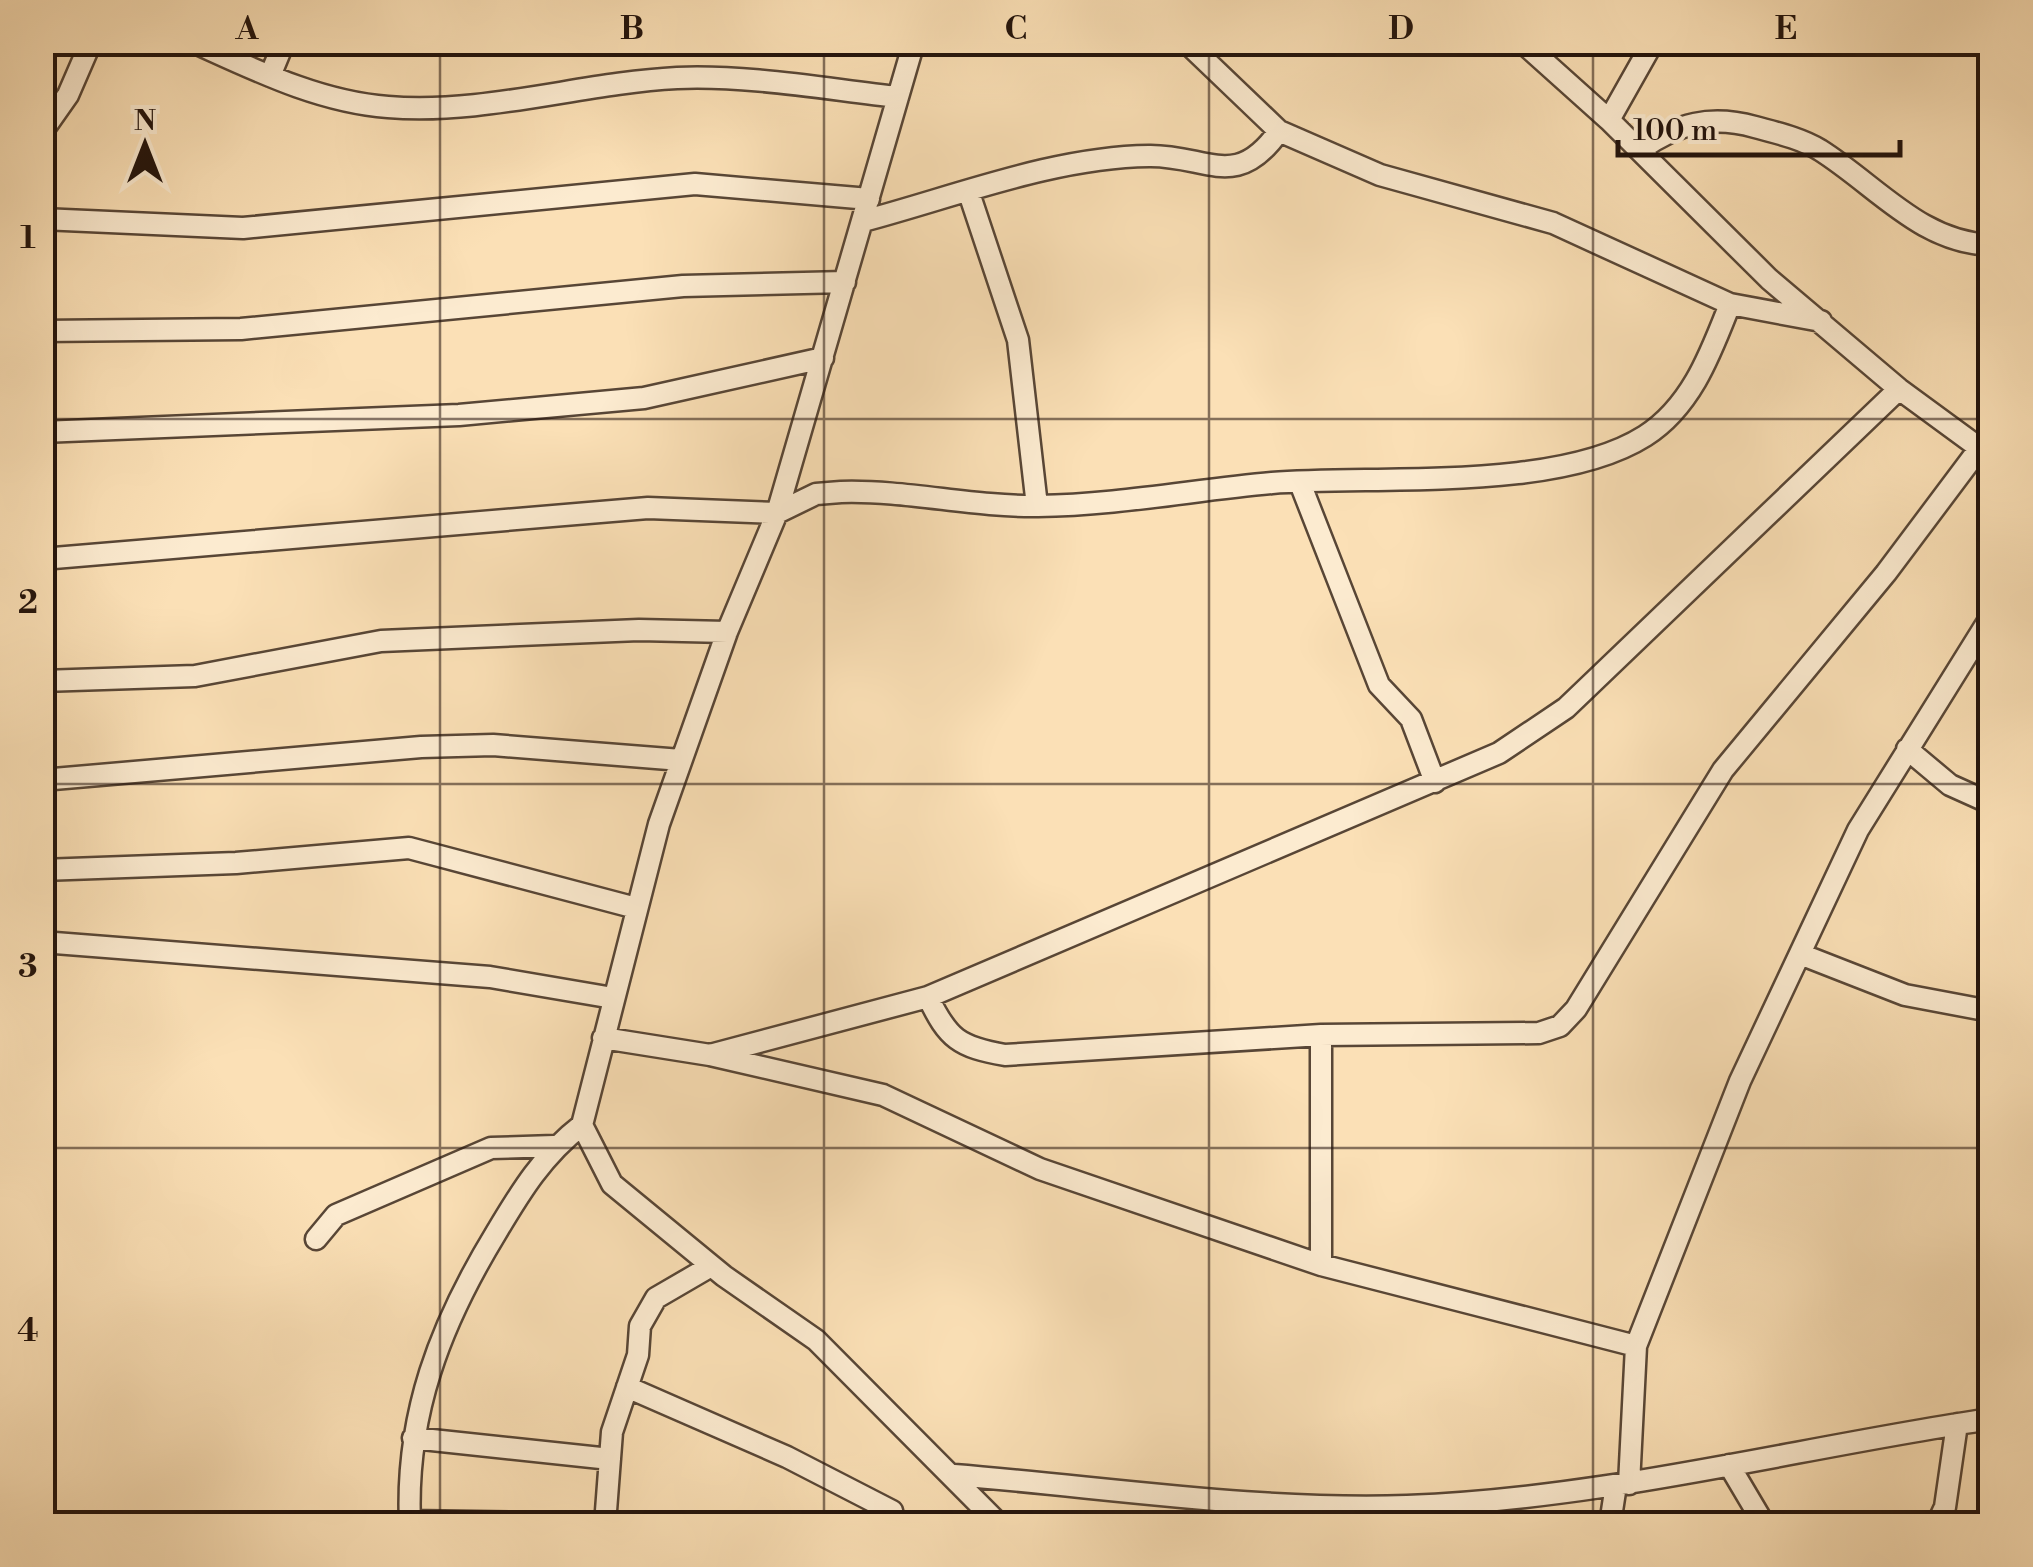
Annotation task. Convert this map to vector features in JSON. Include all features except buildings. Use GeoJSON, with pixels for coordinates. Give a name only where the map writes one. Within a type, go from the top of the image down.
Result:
{"type":"FeatureCollection","features":[{"type":"Feature","properties":{"kind":"street"},"geometry":{"type":"LineString","coordinates":[[42,132],[68,95],[91,42]]}},
{"type":"Feature","properties":{"kind":"street"},"geometry":{"type":"LineString","coordinates":[[193,42],[323,94],[391,108],[481,104],[581,86],[676,78],[898,97]]}},
{"type":"Feature","properties":{"kind":"street"},"geometry":{"type":"LineString","coordinates":[[270,76],[284,42]]}},
{"type":"Feature","properties":{"kind":"street"},"geometry":{"type":"LineString","coordinates":[[711,1266],[656,1298],[648,1309],[627,1388],[615,1414],[605,1524],[410,1523],[413,1438],[428,1366],[448,1315],[520,1192],[554,1146],[582,1126],[636,908],[681,760],[727,632],[777,513],[914,42]]}},
{"type":"Feature","properties":{"kind":"street"},"geometry":{"type":"LineString","coordinates":[[1186,42],[1280,132],[1380,175],[1553,224],[1730,304],[1821,321]]}},
{"type":"Feature","properties":{"kind":"street"},"geometry":{"type":"LineString","coordinates":[[928,997],[940,1024],[968,1048],[1004,1055],[1321,1035],[1539,1034],[1560,1026],[1576,1009],[1742,744],[1985,453],[1899,389],[1769,279],[1609,120],[1522,42]]}},
{"type":"Feature","properties":{"kind":"street"},"geometry":{"type":"LineString","coordinates":[[1609,120],[1653,42]]}},
{"type":"Feature","properties":{"kind":"street"},"geometry":{"type":"LineString","coordinates":[[1640,150],[1678,128],[1702,120],[1732,120],[1790,136],[1821,151],[1932,234],[1990,245]]}},
{"type":"Feature","properties":{"kind":"street"},"geometry":{"type":"LineString","coordinates":[[863,221],[1050,170],[1144,156],[1170,156],[1228,169],[1263,154],[1280,132]]}},
{"type":"Feature","properties":{"kind":"street"},"geometry":{"type":"LineString","coordinates":[[42,219],[243,228],[695,184],[869,199]]}},
{"type":"Feature","properties":{"kind":"street"},"geometry":{"type":"LineString","coordinates":[[969,192],[1018,340],[1038,506]]}},
{"type":"Feature","properties":{"kind":"street"},"geometry":{"type":"LineString","coordinates":[[42,331],[241,329],[682,286],[845,282]]}},
{"type":"Feature","properties":{"kind":"street"},"geometry":{"type":"LineString","coordinates":[[42,559],[648,508],[777,513],[816,494],[862,491],[1038,506],[1300,483],[1514,472],[1616,451],[1648,434],[1691,390],[1730,304]]}},
{"type":"Feature","properties":{"kind":"street"},"geometry":{"type":"LineString","coordinates":[[42,432],[460,415],[644,398],[824,358]]}},
{"type":"Feature","properties":{"kind":"street"},"geometry":{"type":"LineString","coordinates":[[710,1055],[928,997],[1499,753],[1566,708],[1899,389]]}},
{"type":"Feature","properties":{"kind":"street"},"geometry":{"type":"LineString","coordinates":[[1300,483],[1379,685],[1411,719],[1435,782]]}},
{"type":"Feature","properties":{"kind":"street"},"geometry":{"type":"LineString","coordinates":[[1610,1524],[1622,1485],[1636,1346],[1740,1082],[1858,830],[1990,618]]}},
{"type":"Feature","properties":{"kind":"street"},"geometry":{"type":"LineString","coordinates":[[42,682],[196,676],[370,642],[639,630],[727,632]]}},
{"type":"Feature","properties":{"kind":"street"},"geometry":{"type":"LineString","coordinates":[[42,780],[421,747],[493,745],[681,760]]}},
{"type":"Feature","properties":{"kind":"street"},"geometry":{"type":"LineString","coordinates":[[1907,749],[1950,784],[1990,803]]}},
{"type":"Feature","properties":{"kind":"street"},"geometry":{"type":"LineString","coordinates":[[42,870],[236,862],[409,848],[636,908]]}},
{"type":"Feature","properties":{"kind":"street"},"geometry":{"type":"LineString","coordinates":[[42,942],[490,977],[613,998]]}},
{"type":"Feature","properties":{"kind":"street"},"geometry":{"type":"LineString","coordinates":[[1800,954],[1905,996],[1990,1011]]}},
{"type":"Feature","properties":{"kind":"street"},"geometry":{"type":"LineString","coordinates":[[1321,1035],[1321,1265]]}},
{"type":"Feature","properties":{"kind":"street"},"geometry":{"type":"LineString","coordinates":[[604,1038],[710,1055],[883,1094],[1040,1170],[1321,1265],[1636,1346]]}},
{"type":"Feature","properties":{"kind":"street"},"geometry":{"type":"LineString","coordinates":[[582,1126],[612,1184],[711,1266],[816,1340],[999,1524]]}},
{"type":"Feature","properties":{"kind":"street"},"geometry":{"type":"LineString","coordinates":[[316,1239],[336,1215],[490,1148],[554,1146]]}},
{"type":"Feature","properties":{"kind":"street"},"geometry":{"type":"LineString","coordinates":[[627,1388],[788,1457],[892,1511],[895,1524]]}},
{"type":"Feature","properties":{"kind":"street"},"geometry":{"type":"LineString","coordinates":[[954,1475],[1313,1506],[1410,1506],[1622,1485],[1990,1419]]}},
{"type":"Feature","properties":{"kind":"street"},"geometry":{"type":"LineString","coordinates":[[1937,1524],[1945,1507],[1957,1424]]}},
{"type":"Feature","properties":{"kind":"street"},"geometry":{"type":"LineString","coordinates":[[413,1438],[610,1458]]}},
{"type":"Feature","properties":{"kind":"street"},"geometry":{"type":"LineString","coordinates":[[1729,1466],[1764,1524]]}}]}
